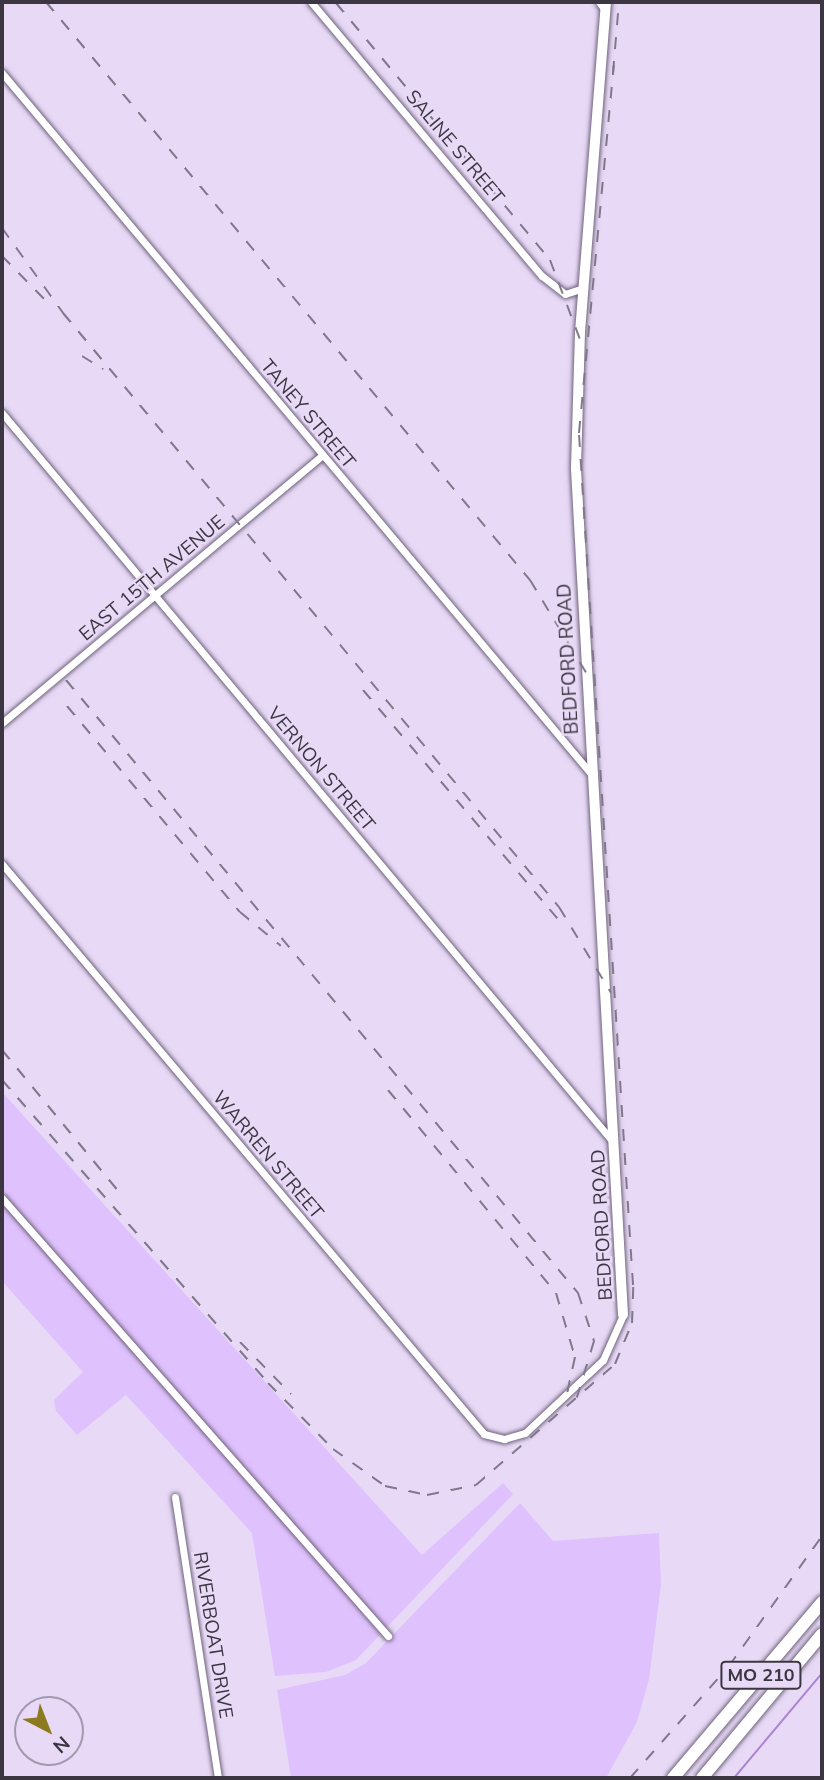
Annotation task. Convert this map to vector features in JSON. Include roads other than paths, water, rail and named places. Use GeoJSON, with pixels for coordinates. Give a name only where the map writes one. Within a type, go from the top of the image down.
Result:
{"type":"FeatureCollection","features":[{"type":"Feature","properties":{"kind":"highway","name":"MO 210"},"geometry":{"type":"LineString","coordinates":[[673,1778],[822,1602]]}},
{"type":"Feature","properties":{"kind":"highway","name":"MO 210"},"geometry":{"type":"LineString","coordinates":[[702,1778],[822,1634]]}},
{"type":"Feature","properties":{"kind":"street","name":"SALINE STREET"},"geometry":{"type":"LineString","coordinates":[[311,2],[542,276],[565,294],[583,288]]}},
{"type":"Feature","properties":{"kind":"street","name":"BEDFORD ROAD"},"geometry":{"type":"LineString","coordinates":[[603,4],[583,288],[576,461],[592,775],[616,1145],[623,1315]]}},
{"type":"Feature","properties":{"kind":"street","name":"TANEY STREET"},"geometry":{"type":"LineString","coordinates":[[2,73],[592,775]]}},
{"type":"Feature","properties":{"kind":"street","name":"VERNON STREET"},"geometry":{"type":"LineString","coordinates":[[2,413],[616,1145]]}},
{"type":"Feature","properties":{"kind":"street","name":"EAST 15TH AVENUE"},"geometry":{"type":"LineString","coordinates":[[2,723],[322,455]]}},
{"type":"Feature","properties":{"kind":"street","name":"WARREN STREET"},"geometry":{"type":"LineString","coordinates":[[2,864],[484,1434],[504,1439],[525,1433],[603,1360],[623,1315]]}},
{"type":"Feature","properties":{"kind":"street"},"geometry":{"type":"LineString","coordinates":[[2,1198],[388,1636]]}},
{"type":"Feature","properties":{"kind":"street","name":"RIVERBOAT DRIVE"},"geometry":{"type":"LineString","coordinates":[[175,1497],[218,1778]]}},
{"type":"Feature","properties":{"kind":"waterway"},"geometry":{"type":"LineString","coordinates":[[734,1778],[822,1673]]}},
{"type":"Feature","properties":{"kind":"railway"},"geometry":{"type":"LineString","coordinates":[[46,2],[530,580],[590,679]]}},
{"type":"Feature","properties":{"kind":"railway"},"geometry":{"type":"LineString","coordinates":[[613,73],[619,2]]}},
{"type":"Feature","properties":{"kind":"railway"},"geometry":{"type":"LineString","coordinates":[[336,3],[550,260],[581,342]]}},
{"type":"Feature","properties":{"kind":"railway"},"geometry":{"type":"LineString","coordinates":[[2,1080],[268,1383],[333,1449],[385,1486],[427,1495],[476,1485],[615,1364],[632,1323],[633,1285],[579,433],[614,66]]}},
{"type":"Feature","properties":{"kind":"railway"},"geometry":{"type":"LineString","coordinates":[[2,228],[63,313],[559,907],[611,993]]}},
{"type":"Feature","properties":{"kind":"railway"},"geometry":{"type":"LineString","coordinates":[[2,256],[50,305]]}},
{"type":"Feature","properties":{"kind":"railway"},"geometry":{"type":"LineString","coordinates":[[82,356],[103,369]]}},
{"type":"Feature","properties":{"kind":"railway"},"geometry":{"type":"LineString","coordinates":[[66,680],[578,1293],[594,1341],[577,1397]]}},
{"type":"Feature","properties":{"kind":"railway"},"geometry":{"type":"LineString","coordinates":[[363,690],[565,927]]}},
{"type":"Feature","properties":{"kind":"railway"},"geometry":{"type":"LineString","coordinates":[[67,706],[240,912],[281,946]]}},
{"type":"Feature","properties":{"kind":"railway"},"geometry":{"type":"LineString","coordinates":[[2,1050],[120,1193]]}},
{"type":"Feature","properties":{"kind":"railway"},"geometry":{"type":"LineString","coordinates":[[388,1090],[556,1293],[575,1357],[565,1403]]}},
{"type":"Feature","properties":{"kind":"railway"},"geometry":{"type":"LineString","coordinates":[[240,1342],[291,1394]]}},
{"type":"Feature","properties":{"kind":"railway"},"geometry":{"type":"LineString","coordinates":[[630,1778],[729,1666],[822,1536]]}}]}
